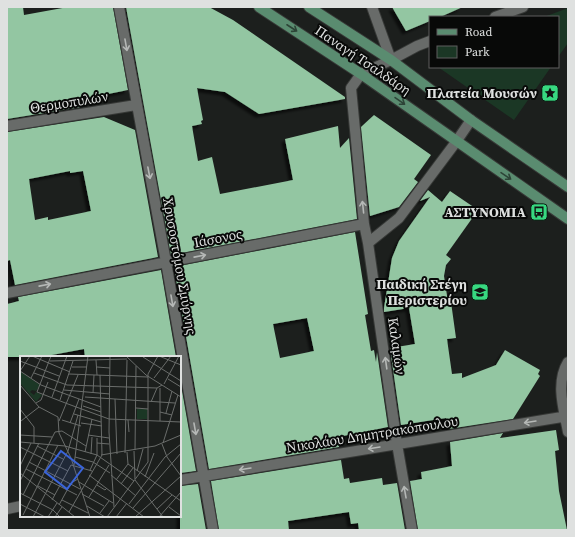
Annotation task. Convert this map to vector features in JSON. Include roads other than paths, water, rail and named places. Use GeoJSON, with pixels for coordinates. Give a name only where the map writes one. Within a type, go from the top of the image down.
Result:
{"type":"FeatureCollection","features":[{"type":"Feature","properties":{"kind":"main road","name":"Παναγή Τσαλδάρη"},"geometry":{"type":"LineString","coordinates":[[260,7],[361,74],[568,219]]}},
{"type":"Feature","properties":{"kind":"main road","name":"Παναγή Τσαλδάρη"},"geometry":{"type":"LineString","coordinates":[[309,7],[390,60],[471,120],[568,187]]}},
{"type":"Feature","properties":{"kind":"street","name":"Χρυσοστόμου Σμύρνης"},"geometry":{"type":"LineString","coordinates":[[119,7],[213,530]]}},
{"type":"Feature","properties":{"kind":"street"},"geometry":{"type":"LineString","coordinates":[[372,7],[390,60]]}},
{"type":"Feature","properties":{"kind":"street"},"geometry":{"type":"LineString","coordinates":[[498,16],[523,7]]}},
{"type":"Feature","properties":{"kind":"street"},"geometry":{"type":"LineString","coordinates":[[361,74],[429,41]]}},
{"type":"Feature","properties":{"kind":"street","name":"Καλαμών"},"geometry":{"type":"LineString","coordinates":[[361,74],[351,88],[364,224],[368,242],[397,444],[412,530]]}},
{"type":"Feature","properties":{"kind":"street","name":"Θερμοπυλών"},"geometry":{"type":"LineString","coordinates":[[7,126],[136,105]]}},
{"type":"Feature","properties":{"kind":"street"},"geometry":{"type":"LineString","coordinates":[[368,242],[399,218],[471,120]]}},
{"type":"Feature","properties":{"kind":"street","name":"Ιάσονος"},"geometry":{"type":"LineString","coordinates":[[7,293],[364,224]]}},
{"type":"Feature","properties":{"kind":"street"},"geometry":{"type":"LineString","coordinates":[[568,362],[564,368],[561,389],[567,416],[568,432]]}},
{"type":"Feature","properties":{"kind":"street","name":"Νικολάου Δημητρακόπουλου"},"geometry":{"type":"LineString","coordinates":[[181,480],[567,416]]}},
{"type":"Feature","properties":{"kind":"street"},"geometry":{"type":"LineString","coordinates":[[7,509],[20,506]]}},
{"type":"Feature","properties":{"kind":"place","name":"Πλατεία Μουσών"},"geometry":{"type":"Point","coordinates":[550,93]}},
{"type":"Feature","properties":{"kind":"place","name":"ΑΣΤΥΝΟΜΙΑ"},"geometry":{"type":"Point","coordinates":[539,212]}},
{"type":"Feature","properties":{"kind":"place","name":"Παιδική Στέγη Περιστερίου"},"geometry":{"type":"Point","coordinates":[480,292]}}]}
